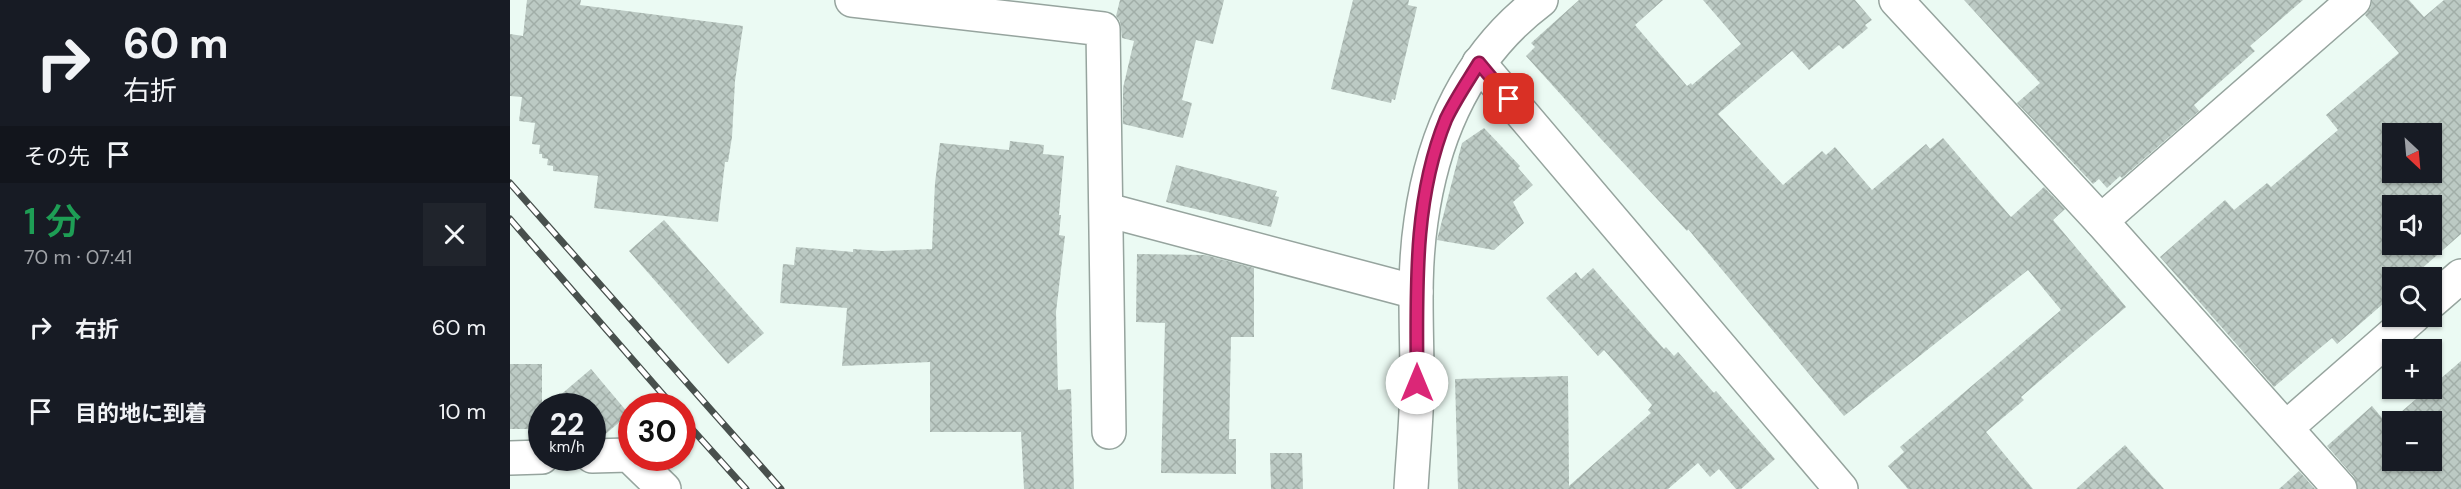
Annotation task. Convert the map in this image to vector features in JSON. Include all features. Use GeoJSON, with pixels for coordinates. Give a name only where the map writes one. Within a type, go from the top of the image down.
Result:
{"type":"FeatureCollection","features":[{"type":"Feature","properties":{"kind":"street"},"geometry":{"type":"LineString","coordinates":[[852,0],[1103,29],[1109,432]]}},
{"type":"Feature","properties":{"kind":"street"},"geometry":{"type":"LineString","coordinates":[[1411,489],[1417,383],[1416,292],[1420,222],[1432,164],[1447,118],[1479,63],[1500,36],[1541,0]]}},
{"type":"Feature","properties":{"kind":"street"},"geometry":{"type":"LineString","coordinates":[[1896,0],[2101,221],[2340,489]]}},
{"type":"Feature","properties":{"kind":"street"},"geometry":{"type":"LineString","coordinates":[[2101,221],[2354,0]]}},
{"type":"Feature","properties":{"kind":"street"},"geometry":{"type":"LineString","coordinates":[[1479,63],[1841,489]]}},
{"type":"Feature","properties":{"kind":"street"},"geometry":{"type":"LineString","coordinates":[[1107,210],[1416,292]]}},
{"type":"Feature","properties":{"kind":"street"},"geometry":{"type":"LineString","coordinates":[[2442,292],[2461,276]]}},
{"type":"Feature","properties":{"kind":"street"},"geometry":{"type":"LineString","coordinates":[[2286,428],[2401,327]]}},
{"type":"Feature","properties":{"kind":"street"},"geometry":{"type":"LineString","coordinates":[[606,455],[628,454],[664,489]]}},
{"type":"Feature","properties":{"kind":"street"},"geometry":{"type":"LineString","coordinates":[[510,458],[528,457]]}},
{"type":"Feature","properties":{"kind":"building"},"geometry":{"type":"Polygon","coordinates":[[[527,0],[581,0],[580,5],[743,26],[735,81],[732,137],[728,162],[725,162],[718,222],[594,208],[598,176],[553,171],[553,166],[547,165],[548,159],[542,158],[542,154],[539,154],[540,145],[532,144],[535,123],[519,121],[522,97],[510,96],[510,34],[523,36],[527,0]]]}},
{"type":"Feature","properties":{"kind":"building"},"geometry":{"type":"Polygon","coordinates":[[[1120,0],[1224,0],[1213,44],[1196,40],[1182,100],[1192,103],[1183,138],[1123,124],[1123,88],[1134,41],[1122,38],[1120,21],[1116,16],[1120,0]]]}},
{"type":"Feature","properties":{"kind":"building"},"geometry":{"type":"Polygon","coordinates":[[[1353,0],[1409,0],[1408,5],[1417,7],[1395,100],[1392,99],[1391,103],[1331,89],[1353,0]]]}},
{"type":"Feature","properties":{"kind":"building"},"geometry":{"type":"Polygon","coordinates":[[[1579,0],[1663,0],[1635,25],[1687,86],[1691,83],[1692,85],[1741,44],[1703,0],[1855,0],[1872,20],[1865,25],[1868,28],[1843,49],[1839,45],[1809,70],[1792,51],[1718,114],[1783,185],[1822,151],[1826,155],[1835,147],[1872,190],[1926,144],[1930,149],[1943,138],[2011,217],[2044,187],[2065,209],[2053,220],[2126,307],[2021,397],[2024,400],[1986,432],[2033,489],[1908,489],[1888,466],[1904,452],[1900,447],[2061,310],[2028,270],[1844,416],[1688,229],[1687,231],[1526,56],[1535,47],[1531,43],[1579,0]]]}},
{"type":"Feature","properties":{"kind":"building"},"geometry":{"type":"Polygon","coordinates":[[[1964,0],[2303,0],[2250,46],[2255,51],[2194,105],[2199,111],[2122,178],[2120,176],[2107,188],[2099,179],[2093,184],[2017,103],[2040,83],[1964,0]]]}},
{"type":"Feature","properties":{"kind":"building"},"geometry":{"type":"Polygon","coordinates":[[[2372,0],[2409,0],[2424,17],[2444,0],[2461,0],[2461,234],[2442,251],[2442,195],[2382,195],[2382,255],[2437,255],[2424,267],[2382,267],[2382,305],[2337,344],[2332,338],[2274,387],[2160,257],[2225,200],[2234,210],[2267,183],[2271,187],[2338,130],[2326,115],[2399,53],[2365,15],[2371,7],[2372,0]]]}},
{"type":"Feature","properties":{"kind":"building"},"geometry":{"type":"Polygon","coordinates":[[[1484,128],[1520,166],[1518,168],[1533,185],[1513,202],[1524,223],[1494,250],[1437,240],[1462,143],[1484,128]]]}},
{"type":"Feature","properties":{"kind":"building"},"geometry":{"type":"Polygon","coordinates":[[[1010,141],[1044,145],[1043,154],[1064,156],[1059,235],[1065,236],[1056,312],[1058,390],[1071,389],[1074,489],[1024,489],[1021,432],[930,432],[930,362],[842,366],[847,308],[780,303],[783,264],[794,265],[796,247],[853,252],[853,249],[882,251],[932,249],[935,183],[940,143],[1009,150],[1010,141]]]}},
{"type":"Feature","properties":{"kind":"building"},"geometry":{"type":"Polygon","coordinates":[[[1176,165],[1277,191],[1275,196],[1279,197],[1271,227],[1166,202],[1176,165]]]}},
{"type":"Feature","properties":{"kind":"building"},"geometry":{"type":"Polygon","coordinates":[[[664,220],[764,333],[728,364],[629,251],[664,220]]]}},
{"type":"Feature","properties":{"kind":"building"},"geometry":{"type":"Polygon","coordinates":[[[1137,254],[1205,255],[1254,268],[1254,337],[1231,337],[1229,439],[1236,439],[1236,474],[1161,473],[1165,323],[1136,322],[1137,254]]]}},
{"type":"Feature","properties":{"kind":"building"},"geometry":{"type":"Polygon","coordinates":[[[1593,268],[1664,349],[1666,347],[1674,356],[1678,352],[1714,393],[1716,391],[1775,459],[1741,489],[1736,489],[1719,469],[1710,477],[1698,463],[1668,489],[1458,489],[1455,379],[1568,376],[1569,486],[1651,413],[1648,410],[1652,405],[1604,350],[1598,356],[1546,298],[1576,272],[1581,279],[1593,268]]]}},
{"type":"Feature","properties":{"kind":"building"},"geometry":{"type":"Polygon","coordinates":[[[2461,361],[2461,489],[2358,489],[2354,477],[2327,446],[2372,406],[2382,418],[2382,471],[2442,471],[2442,411],[2402,411],[2416,399],[2442,399],[2442,377],[2461,361]]]}},
{"type":"Feature","properties":{"kind":"building"},"geometry":{"type":"Polygon","coordinates":[[[510,364],[542,364],[542,393],[528,393],[528,429],[510,429],[510,364]]]}},
{"type":"Feature","properties":{"kind":"building"},"geometry":{"type":"Polygon","coordinates":[[[591,369],[618,401],[618,423],[606,434],[606,393],[563,393],[591,369]]]}},
{"type":"Feature","properties":{"kind":"building"},"geometry":{"type":"Polygon","coordinates":[[[2125,445],[2164,489],[2076,489],[2125,445]]]}},
{"type":"Feature","properties":{"kind":"building"},"geometry":{"type":"Polygon","coordinates":[[[1270,453],[1302,453],[1303,489],[1271,489],[1270,453]]]}},
{"type":"Feature","properties":{"kind":"building"},"geometry":{"type":"Polygon","coordinates":[[[2299,471],[2315,489],[2279,489],[2299,471]]]}},
{"type":"Feature","properties":{"kind":"railway"},"geometry":{"type":"LineString","coordinates":[[510,183],[781,489]]}},
{"type":"Feature","properties":{"kind":"railway"},"geometry":{"type":"LineString","coordinates":[[510,219],[662,393]]}},
{"type":"Feature","properties":{"kind":"railway"},"geometry":{"type":"LineString","coordinates":[[696,434],[746,489]]}},
{"type":"Feature","properties":{"kind":"route"},"geometry":{"type":"LineString","coordinates":[[1417,383],[1416,292],[1420,222],[1432,164],[1447,118],[1479,63],[1509,99]]}}]}
